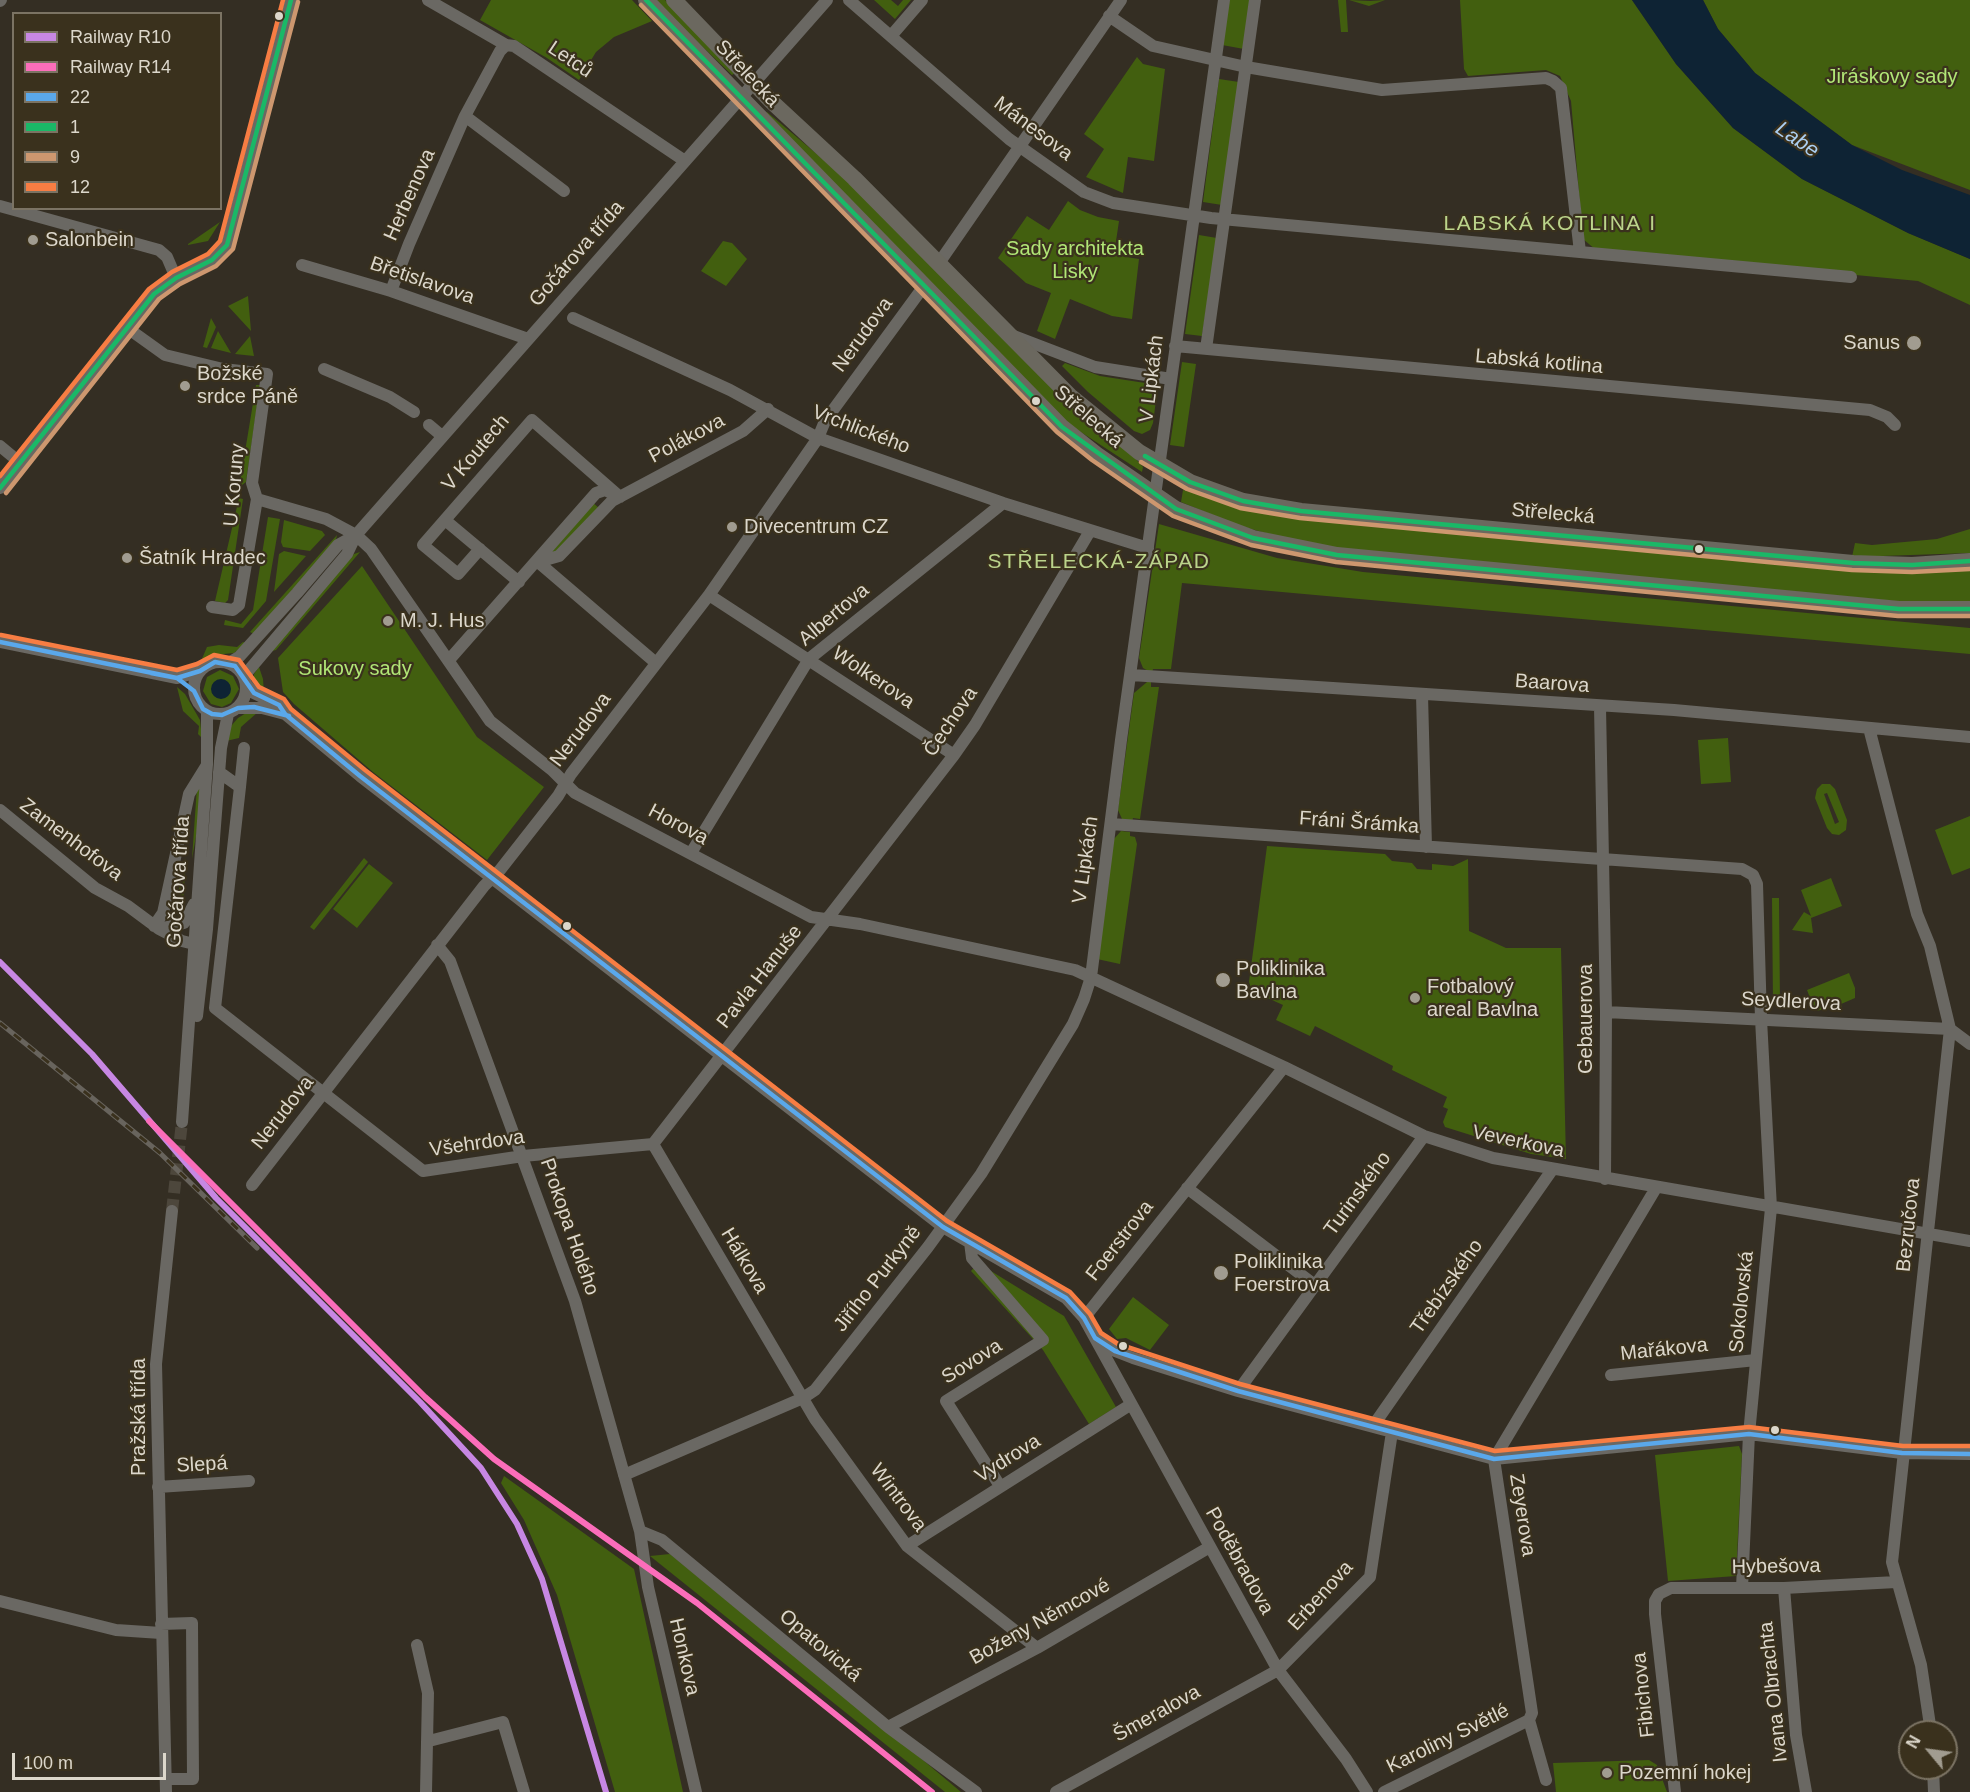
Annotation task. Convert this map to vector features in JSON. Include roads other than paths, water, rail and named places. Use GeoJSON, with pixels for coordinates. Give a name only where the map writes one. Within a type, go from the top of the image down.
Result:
{"type":"FeatureCollection","features":[{"type":"Feature","properties":{"kind":"main road","name":"Střelecká"},"geometry":{"type":"LineString","coordinates":[[646,0],[1062,427],[1155,497],[1176,509],[1233,531],[1294,548],[1337,555],[1899,609],[1970,620]]}},
{"type":"Feature","properties":{"kind":"main road","name":"Střelecká"},"geometry":{"type":"LineString","coordinates":[[674,0],[754,83],[1103,425],[1160,466],[1190,482],[1244,501],[1301,511],[1853,562],[1912,565],[1970,561]]}},
{"type":"Feature","properties":{"kind":"main road","name":"Střelecká"},"geometry":{"type":"LineString","coordinates":[[1899,609],[1970,609]]}},
{"type":"Feature","properties":{"kind":"street"},"geometry":{"type":"LineString","coordinates":[[0,488],[154,294],[176,278],[212,260],[227,245],[291,0]]}},
{"type":"Feature","properties":{"kind":"street","name":"Letců"},"geometry":{"type":"LineString","coordinates":[[428,0],[506,45],[514,46],[685,161]]}},
{"type":"Feature","properties":{"kind":"street","name":"Gočárova třída"},"geometry":{"type":"LineString","coordinates":[[245,680],[347,554],[356,535],[827,0]]}},
{"type":"Feature","properties":{"kind":"street","name":"Mánesova"},"geometry":{"type":"LineString","coordinates":[[849,0],[1019,146],[1084,192],[1101,199],[1195,216],[1226,218]]}},
{"type":"Feature","properties":{"kind":"street"},"geometry":{"type":"LineString","coordinates":[[891,36],[922,0]]}},
{"type":"Feature","properties":{"kind":"street"},"geometry":{"type":"LineString","coordinates":[[939,263],[1121,0]]}},
{"type":"Feature","properties":{"kind":"street","name":"V Lipkách"},"geometry":{"type":"LineString","coordinates":[[1091,977],[1175,346],[1224,0]]}},
{"type":"Feature","properties":{"kind":"street"},"geometry":{"type":"LineString","coordinates":[[1206,349],[1255,0]]}},
{"type":"Feature","properties":{"kind":"street"},"geometry":{"type":"LineString","coordinates":[[1109,16],[1153,46],[1246,67],[1382,90],[1546,78],[1553,81],[1561,88],[1580,252]]}},
{"type":"Feature","properties":{"kind":"street","name":"Herbenova"},"geometry":{"type":"LineString","coordinates":[[391,291],[465,116],[500,51],[506,45]]}},
{"type":"Feature","properties":{"kind":"street"},"geometry":{"type":"LineString","coordinates":[[465,116],[564,191]]}},
{"type":"Feature","properties":{"kind":"street"},"geometry":{"type":"LineString","coordinates":[[14,210],[159,250],[167,257],[176,278]]}},
{"type":"Feature","properties":{"kind":"street"},"geometry":{"type":"LineString","coordinates":[[1226,218],[1851,277]]}},
{"type":"Feature","properties":{"kind":"street","name":"Břetislavova"},"geometry":{"type":"LineString","coordinates":[[302,265],[391,291],[528,339]]}},
{"type":"Feature","properties":{"kind":"street","name":"Nerudova"},"geometry":{"type":"LineString","coordinates":[[252,1185],[709,595],[818,438],[825,421],[924,286]]}},
{"type":"Feature","properties":{"kind":"street","name":"Vrchlického"},"geometry":{"type":"LineString","coordinates":[[573,318],[768,409],[818,438],[1003,503],[1148,548]]}},
{"type":"Feature","properties":{"kind":"street","name":"U Koruny"},"geometry":{"type":"LineString","coordinates":[[126,327],[165,355],[223,369],[267,374],[252,483],[257,499],[239,604],[234,610],[212,607]]}},
{"type":"Feature","properties":{"kind":"street","name":"Střelecká"},"geometry":{"type":"LineString","coordinates":[[1009,335],[1095,367],[1171,379]]}},
{"type":"Feature","properties":{"kind":"street","name":"Labská kotlina"},"geometry":{"type":"LineString","coordinates":[[1175,346],[1870,411],[1887,417],[1895,425]]}},
{"type":"Feature","properties":{"kind":"street"},"geometry":{"type":"LineString","coordinates":[[324,369],[390,397],[414,412]]}},
{"type":"Feature","properties":{"kind":"street","name":"Polákova"},"geometry":{"type":"LineString","coordinates":[[620,496],[743,431],[768,409]]}},
{"type":"Feature","properties":{"kind":"street","name":"V Koutech"},"geometry":{"type":"LineString","coordinates":[[480,549],[458,574],[423,545],[532,420],[620,496]]}},
{"type":"Feature","properties":{"kind":"street"},"geometry":{"type":"LineString","coordinates":[[429,425],[442,436]]}},
{"type":"Feature","properties":{"kind":"street"},"geometry":{"type":"LineString","coordinates":[[0,447],[12,456]]}},
{"type":"Feature","properties":{"kind":"street"},"geometry":{"type":"LineString","coordinates":[[449,660],[538,562],[543,551],[596,493],[605,490],[620,496]]}},
{"type":"Feature","properties":{"kind":"street"},"geometry":{"type":"LineString","coordinates":[[257,499],[319,516],[356,535]]}},
{"type":"Feature","properties":{"kind":"street","name":"Albertova"},"geometry":{"type":"LineString","coordinates":[[691,854],[809,659],[1003,503]]}},
{"type":"Feature","properties":{"kind":"street","name":"V Koutech"},"geometry":{"type":"LineString","coordinates":[[445,520],[519,582]]}},
{"type":"Feature","properties":{"kind":"street","name":"Čechova"},"geometry":{"type":"LineString","coordinates":[[827,921],[975,725],[1090,531]]}},
{"type":"Feature","properties":{"kind":"street","name":"Gočárova třída"},"geometry":{"type":"LineString","coordinates":[[229,663],[238,657],[338,545],[356,535]]}},
{"type":"Feature","properties":{"kind":"street","name":"Horova"},"geometry":{"type":"LineString","coordinates":[[356,535],[373,551],[490,721],[579,795],[811,917],[871,926],[1075,970],[1091,977]]}},
{"type":"Feature","properties":{"kind":"street"},"geometry":{"type":"LineString","coordinates":[[538,562],[656,663]]}},
{"type":"Feature","properties":{"kind":"street","name":"Wolkerova"},"geometry":{"type":"LineString","coordinates":[[709,595],[954,755]]}},
{"type":"Feature","properties":{"kind":"street"},"geometry":{"type":"LineString","coordinates":[[0,642],[177,678],[194,692],[197,701],[207,712],[217,715],[262,708],[285,714]]}},
{"type":"Feature","properties":{"kind":"street"},"geometry":{"type":"LineString","coordinates":[[177,678],[200,671],[215,662],[229,663],[245,680],[245,698],[233,711]]}},
{"type":"Feature","properties":{"kind":"street"},"geometry":{"type":"LineString","coordinates":[[194,692],[200,671]]}},
{"type":"Feature","properties":{"kind":"street","name":"Baarova"},"geometry":{"type":"LineString","coordinates":[[1131,675],[1707,713],[1970,737]]}},
{"type":"Feature","properties":{"kind":"street","name":"Poděbradova"},"geometry":{"type":"LineString","coordinates":[[245,680],[254,693],[279,705],[285,714],[491,878],[943,1227],[1066,1298],[1084,1318],[1208,1548],[1278,1670],[1347,1759],[1367,1792]]}},
{"type":"Feature","properties":{"kind":"street"},"geometry":{"type":"LineString","coordinates":[[1422,695],[1426,847]]}},
{"type":"Feature","properties":{"kind":"street","name":"Gebauerova"},"geometry":{"type":"LineString","coordinates":[[1600,706],[1606,1012],[1605,1179]]}},
{"type":"Feature","properties":{"kind":"street","name":"Gočárova třída"},"geometry":{"type":"LineString","coordinates":[[188,1055],[195,1030],[207,929],[219,772],[233,711]]}},
{"type":"Feature","properties":{"kind":"street","name":"Gočárova třída"},"geometry":{"type":"LineString","coordinates":[[182,1122],[207,764],[207,712]]}},
{"type":"Feature","properties":{"kind":"street","name":"Bezručova"},"geometry":{"type":"LineString","coordinates":[[1869,728],[1917,914],[1930,946],[1950,1029],[1929,1233],[1902,1453],[1892,1562],[1921,1665],[1929,1720]]}},
{"type":"Feature","properties":{"kind":"street"},"geometry":{"type":"LineString","coordinates":[[219,772],[240,787],[244,748]]}},
{"type":"Feature","properties":{"kind":"street"},"geometry":{"type":"LineString","coordinates":[[199,884],[186,920],[173,927],[157,927],[189,794],[207,764]]}},
{"type":"Feature","properties":{"kind":"street","name":"Všehrdova"},"geometry":{"type":"LineString","coordinates":[[240,787],[215,1008],[423,1171],[523,1156],[653,1144]]}},
{"type":"Feature","properties":{"kind":"street","name":"Zamenhofova"},"geometry":{"type":"LineString","coordinates":[[0,810],[89,884],[157,927],[182,941],[194,944]]}},
{"type":"Feature","properties":{"kind":"street","name":"Fráni Šrámka"},"geometry":{"type":"LineString","coordinates":[[1110,824],[1604,859]]}},
{"type":"Feature","properties":{"kind":"street"},"geometry":{"type":"LineString","coordinates":[[1604,859],[1742,869],[1753,875],[1757,884],[1761,1019]]}},
{"type":"Feature","properties":{"kind":"street","name":"Pavla Hanuše"},"geometry":{"type":"LineString","coordinates":[[722,1057],[827,921]]}},
{"type":"Feature","properties":{"kind":"street"},"geometry":{"type":"LineString","coordinates":[[194,944],[207,929]]}},
{"type":"Feature","properties":{"kind":"street","name":"Prokopa Holého"},"geometry":{"type":"LineString","coordinates":[[438,945],[450,961],[575,1300],[640,1531]]}},
{"type":"Feature","properties":{"kind":"street","name":"Veverkova"},"geometry":{"type":"LineString","coordinates":[[1091,977],[1284,1066],[1424,1136],[1493,1158],[1970,1241]]}},
{"type":"Feature","properties":{"kind":"street","name":"Jiřího Purkyně"},"geometry":{"type":"LineString","coordinates":[[624,1476],[804,1398],[815,1390],[943,1227],[981,1174],[1073,1024],[1091,977]]}},
{"type":"Feature","properties":{"kind":"street","name":"Seydlerova"},"geometry":{"type":"LineString","coordinates":[[1606,1012],[1950,1029]]}},
{"type":"Feature","properties":{"kind":"street","name":"Sokolovská"},"geometry":{"type":"LineString","coordinates":[[1742,1588],[1749,1434],[1771,1208],[1761,1019]]}},
{"type":"Feature","properties":{"kind":"street"},"geometry":{"type":"LineString","coordinates":[[1950,1029],[1970,1044]]}},
{"type":"Feature","properties":{"kind":"street"},"geometry":{"type":"LineString","coordinates":[[653,1144],[722,1057]]}},
{"type":"Feature","properties":{"kind":"street","name":"Foerstrova"},"geometry":{"type":"LineString","coordinates":[[1084,1318],[1284,1066]]}},
{"type":"Feature","properties":{"kind":"street","name":"Turinského"},"geometry":{"type":"LineString","coordinates":[[1238,1391],[1424,1136]]}},
{"type":"Feature","properties":{"kind":"street","name":"Hálkova"},"geometry":{"type":"LineString","coordinates":[[653,1144],[804,1398]]}},
{"type":"Feature","properties":{"kind":"street","name":"Třebízského"},"geometry":{"type":"LineString","coordinates":[[1372,1426],[1552,1170]]}},
{"type":"Feature","properties":{"kind":"street"},"geometry":{"type":"LineString","coordinates":[[1186,1188],[1316,1286]]}},
{"type":"Feature","properties":{"kind":"street","name":"Zeyerova"},"geometry":{"type":"LineString","coordinates":[[1546,1780],[1529,1720],[1532,1713],[1494,1459],[1656,1188]]}},
{"type":"Feature","properties":{"kind":"street","name":"Pražská třída"},"geometry":{"type":"LineString","coordinates":[[166,1792],[156,1364],[172,1211]]}},
{"type":"Feature","properties":{"kind":"street","name":"Sovova"},"geometry":{"type":"LineString","coordinates":[[970,1242],[972,1258],[1043,1340],[946,1401],[1000,1486]]}},
{"type":"Feature","properties":{"kind":"street"},"geometry":{"type":"LineString","coordinates":[[1095,1338],[1115,1351],[1133,1358],[1238,1391],[1494,1459],[1749,1434],[1902,1453],[1970,1454]]}},
{"type":"Feature","properties":{"kind":"street","name":"Mařákova"},"geometry":{"type":"LineString","coordinates":[[1611,1375],[1756,1360]]}},
{"type":"Feature","properties":{"kind":"street","name":"Wintrova"},"geometry":{"type":"LineString","coordinates":[[804,1398],[815,1419],[907,1546],[1037,1648]]}},
{"type":"Feature","properties":{"kind":"street","name":"Vydrova"},"geometry":{"type":"LineString","coordinates":[[907,1546],[1130,1405]]}},
{"type":"Feature","properties":{"kind":"street","name":"Erbenova"},"geometry":{"type":"LineString","coordinates":[[1278,1670],[1370,1577],[1392,1432]]}},
{"type":"Feature","properties":{"kind":"street","name":"Slepá"},"geometry":{"type":"LineString","coordinates":[[158,1487],[249,1481]]}},
{"type":"Feature","properties":{"kind":"street","name":"Opatovická"},"geometry":{"type":"LineString","coordinates":[[640,1531],[662,1540],[888,1727],[976,1792]]}},
{"type":"Feature","properties":{"kind":"street","name":"Honkova"},"geometry":{"type":"LineString","coordinates":[[640,1531],[648,1587],[696,1792]]}},
{"type":"Feature","properties":{"kind":"street","name":"Boženy Němcové"},"geometry":{"type":"LineString","coordinates":[[888,1727],[1037,1648],[1208,1548]]}},
{"type":"Feature","properties":{"kind":"street","name":"Hybešova"},"geometry":{"type":"LineString","coordinates":[[1659,1594],[1671,1588],[1784,1588],[1896,1582]]}},
{"type":"Feature","properties":{"kind":"street","name":"Ivana Olbrachta"},"geometry":{"type":"LineString","coordinates":[[1784,1588],[1795,1727],[1806,1792]]}},
{"type":"Feature","properties":{"kind":"street","name":"Fibichova"},"geometry":{"type":"LineString","coordinates":[[1659,1594],[1655,1601],[1655,1614],[1675,1792]]}},
{"type":"Feature","properties":{"kind":"street"},"geometry":{"type":"LineString","coordinates":[[0,1601],[116,1630],[161,1628],[192,1623],[193,1779],[166,1779]]}},
{"type":"Feature","properties":{"kind":"street"},"geometry":{"type":"LineString","coordinates":[[417,1645],[428,1694],[429,1741],[426,1792]]}},
{"type":"Feature","properties":{"kind":"street","name":"Šmeralova"},"geometry":{"type":"LineString","coordinates":[[1056,1792],[1278,1670]]}},
{"type":"Feature","properties":{"kind":"street","name":"Karoliny Světlé"},"geometry":{"type":"LineString","coordinates":[[1384,1792],[1529,1720]]}},
{"type":"Feature","properties":{"kind":"street"},"geometry":{"type":"LineString","coordinates":[[429,1741],[503,1722],[524,1792]]}},
{"type":"Feature","properties":{"kind":"water","name":"Labe"},"geometry":{"type":"Polygon","coordinates":[[[1632,0],[1703,0],[1718,29],[1755,73],[1852,145],[1902,170],[1970,195],[1970,259],[1908,233],[1802,179],[1733,128],[1676,64],[1632,0]]]}},
{"type":"Feature","properties":{"kind":"water"},"geometry":{"type":"Polygon","coordinates":[[[221,679],[228,682],[231,689],[228,696],[221,699],[214,696],[211,689],[214,682],[221,679]]]}},
{"type":"Feature","properties":{"kind":"tunnel"},"geometry":{"type":"LineString","coordinates":[[172,1211],[182,1122]]}},
{"type":"Feature","properties":{"kind":"railway"},"geometry":{"type":"LineString","coordinates":[[0,1023],[160,1153],[257,1248]]}},
{"type":"Feature","properties":{"kind":"rail line","name":"R10"},"geometry":{"type":"LineString","coordinates":[[0,962],[92,1054],[216,1198],[420,1402],[481,1468],[517,1524],[542,1579],[606,1792]]}},
{"type":"Feature","properties":{"kind":"rail line","name":"R14"},"geometry":{"type":"LineString","coordinates":[[149,1121],[425,1397],[494,1459],[697,1603],[932,1792]]}},
{"type":"Feature","properties":{"kind":"place","name":"Salonbein"},"geometry":{"type":"Point","coordinates":[33,240]}},
{"type":"Feature","properties":{"kind":"place","name":"Sanus"},"geometry":{"type":"Point","coordinates":[1914,343]}},
{"type":"Feature","properties":{"kind":"place","name":"Božské srdce Páně"},"geometry":{"type":"Point","coordinates":[185,386]}},
{"type":"Feature","properties":{"kind":"place","name":"Divecentrum CZ"},"geometry":{"type":"Point","coordinates":[732,527]}},
{"type":"Feature","properties":{"kind":"place","name":"Šatník Hradec"},"geometry":{"type":"Point","coordinates":[127,558]}},
{"type":"Feature","properties":{"kind":"place","name":"M. J. Hus"},"geometry":{"type":"Point","coordinates":[388,621]}},
{"type":"Feature","properties":{"kind":"place","name":"Poliklinika Bavlna"},"geometry":{"type":"Point","coordinates":[1223,980]}},
{"type":"Feature","properties":{"kind":"place","name":"Fotbalový areal Bavlna"},"geometry":{"type":"Point","coordinates":[1415,998]}},
{"type":"Feature","properties":{"kind":"place","name":"Poliklinika Foerstrova"},"geometry":{"type":"Point","coordinates":[1221,1273]}},
{"type":"Feature","properties":{"kind":"place","name":"Pozemní hokej"},"geometry":{"type":"Point","coordinates":[1607,1773]}},
{"type":"Feature","properties":{"kind":"district","name":"LABSKÁ KOTLINA I"},"geometry":{"type":"Point","coordinates":[1550,224]}},
{"type":"Feature","properties":{"kind":"district","name":"STŘELECKÁ-ZÁPAD"},"geometry":{"type":"Point","coordinates":[1099,562]}},
{"type":"Feature","properties":{"kind":"park label","name":"Jiráskovy sady"},"geometry":{"type":"Point","coordinates":[1892,77]}},
{"type":"Feature","properties":{"kind":"park label","name":"Sady architekta Lisky"},"geometry":{"type":"Point","coordinates":[1075,260]}},
{"type":"Feature","properties":{"kind":"park label","name":"Sukovy sady"},"geometry":{"type":"Point","coordinates":[355,669]}}]}
